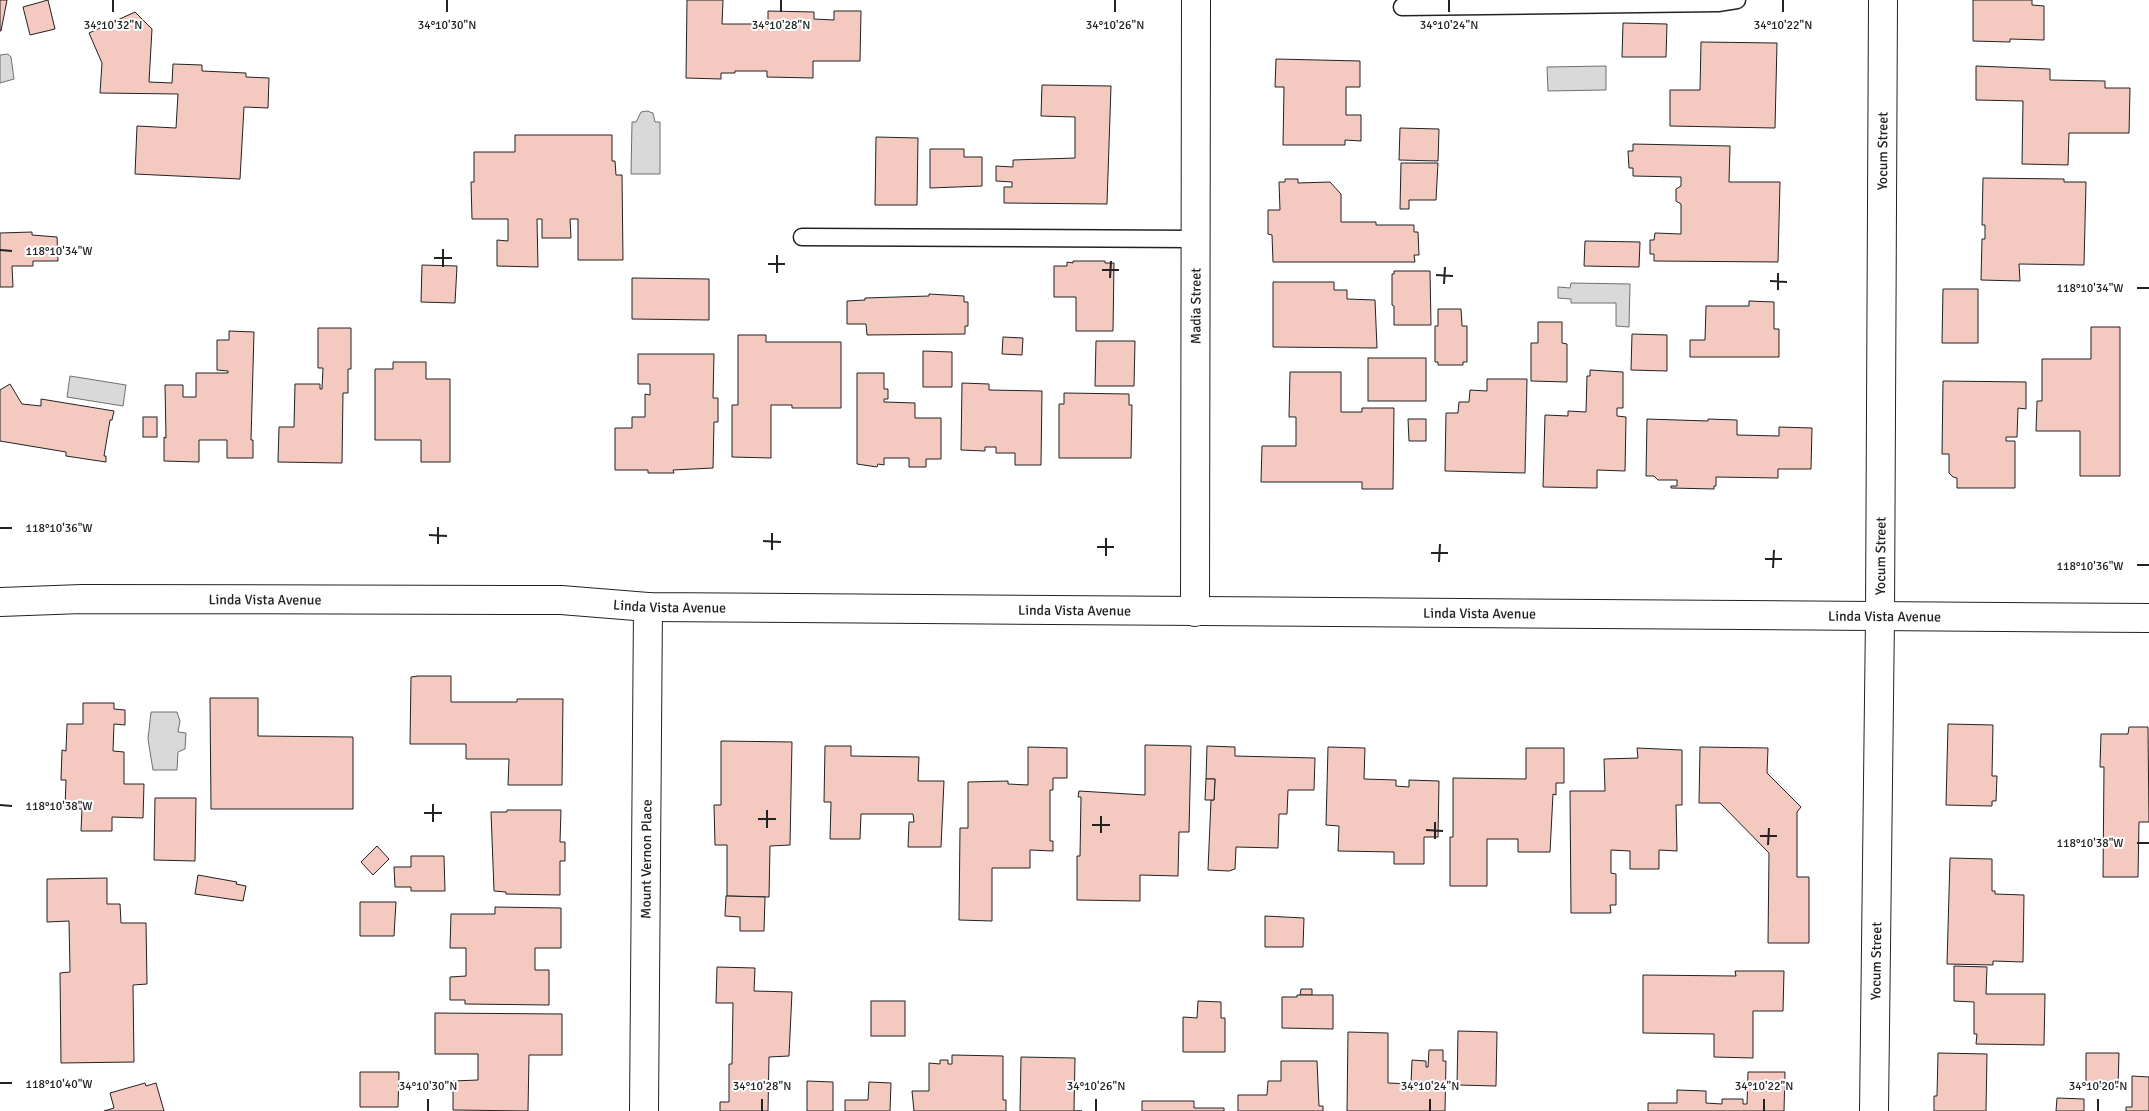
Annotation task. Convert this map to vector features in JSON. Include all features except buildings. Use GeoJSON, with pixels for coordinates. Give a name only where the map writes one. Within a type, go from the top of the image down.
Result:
{"type":"FeatureCollection","features":[{"type":"Feature","properties":{"kind":"street","name":"Madia Street"},"geometry":{"type":"LineString","coordinates":[[1195,612],[1196,0]]}},
{"type":"Feature","properties":{"kind":"street","name":"Yocum Street"},"geometry":{"type":"LineString","coordinates":[[1874,1111],[1880,617],[1883,0]]}},
{"type":"Feature","properties":{"kind":"street","name":"Linda Vista Avenue"},"geometry":{"type":"LineString","coordinates":[[0,602],[82,599],[561,600],[648,607],[2149,618]]}},
{"type":"Feature","properties":{"kind":"street","name":"Mount Vernon Place"},"geometry":{"type":"LineString","coordinates":[[644,1111],[648,607]]}},
{"type":"Feature","properties":{"kind":"lane"},"geometry":{"type":"LineString","coordinates":[[1402,7],[1718,3],[1737,0]]}},
{"type":"Feature","properties":{"kind":"lane"},"geometry":{"type":"LineString","coordinates":[[802,237],[1195,239]]}},
{"type":"Feature","properties":{"kind":"shaded area"},"geometry":{"type":"Polygon","coordinates":[[[8,54],[11,57],[14,79],[0,83],[0,55],[8,54]]]}},
{"type":"Feature","properties":{"kind":"shaded area"},"geometry":{"type":"Polygon","coordinates":[[[1606,66],[1606,90],[1548,91],[1547,67],[1606,66]]]}},
{"type":"Feature","properties":{"kind":"shaded area"},"geometry":{"type":"Polygon","coordinates":[[[641,112],[653,113],[655,122],[660,122],[660,174],[631,174],[632,122],[636,122],[641,112]]]}},
{"type":"Feature","properties":{"kind":"shaded area"},"geometry":{"type":"Polygon","coordinates":[[[1571,283],[1630,284],[1629,327],[1616,326],[1616,303],[1571,303],[1571,299],[1558,298],[1558,287],[1570,288],[1571,283]]]}},
{"type":"Feature","properties":{"kind":"shaded area"},"geometry":{"type":"Polygon","coordinates":[[[70,376],[126,385],[123,406],[67,397],[70,376]]]}},
{"type":"Feature","properties":{"kind":"shaded area"},"geometry":{"type":"Polygon","coordinates":[[[151,712],[177,712],[180,721],[178,732],[186,733],[185,749],[178,752],[177,770],[153,770],[148,739],[151,712]]]}}]}
